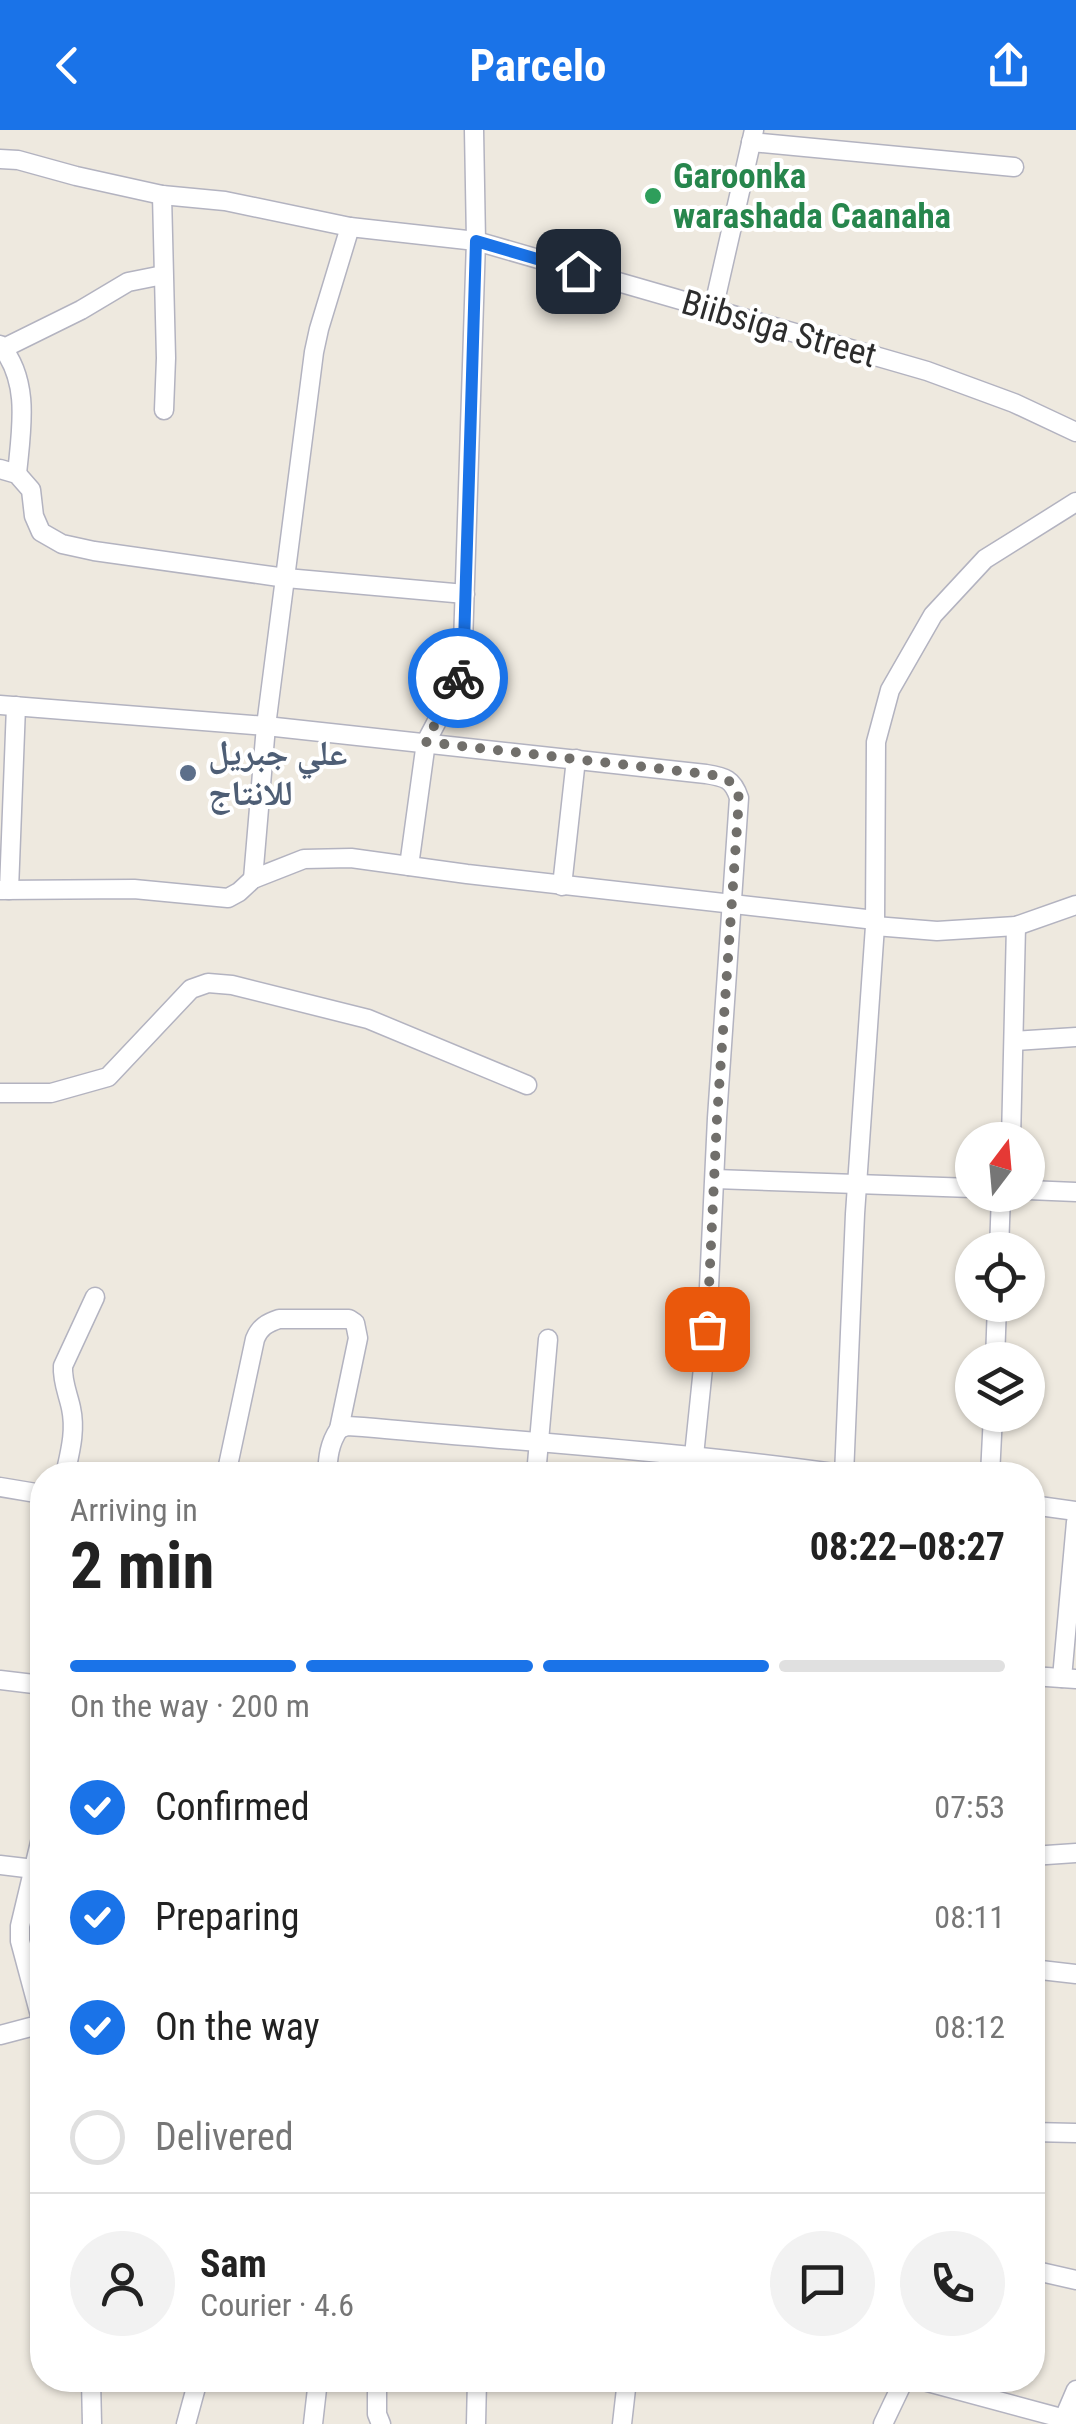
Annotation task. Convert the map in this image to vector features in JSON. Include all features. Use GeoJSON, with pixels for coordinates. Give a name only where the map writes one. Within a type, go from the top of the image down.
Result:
{"type":"FeatureCollection","features":[{"type":"Feature","properties":{"kind":"street"},"geometry":{"type":"LineString","coordinates":[[409,866],[426,742],[456,683],[464,644],[476,241],[474,130]]}},
{"type":"Feature","properties":{"kind":"street"},"geometry":{"type":"LineString","coordinates":[[713,310],[753,136],[1014,167]]}},
{"type":"Feature","properties":{"kind":"street","name":"Biibsiga Street"},"geometry":{"type":"LineString","coordinates":[[0,159],[162,195],[225,200],[350,228],[476,241],[927,371],[1014,403],[1076,432]]}},
{"type":"Feature","properties":{"kind":"street"},"geometry":{"type":"LineString","coordinates":[[162,195],[164,410]]}},
{"type":"Feature","properties":{"kind":"street"},"geometry":{"type":"LineString","coordinates":[[253,879],[266,726],[314,352],[350,228]]}},
{"type":"Feature","properties":{"kind":"street"},"geometry":{"type":"LineString","coordinates":[[163,275],[128,282],[81,310],[2,346],[13,364],[23,416],[9,472],[31,490],[34,516],[41,532],[62,544],[94,551],[286,578],[465,594]]}},
{"type":"Feature","properties":{"kind":"street"},"geometry":{"type":"LineString","coordinates":[[846,1462],[857,1185],[875,923],[876,742],[890,690],[933,614],[984,559],[1076,502]]}},
{"type":"Feature","properties":{"kind":"street"},"geometry":{"type":"LineString","coordinates":[[693,1462],[707,1329],[717,1118],[731,906],[739,798],[736,786],[727,777],[426,742],[8,706],[4,890],[134,890],[228,898],[253,879],[304,859],[351,858],[562,886],[731,906],[875,923],[937,931],[1016,926],[1076,905]]}},
{"type":"Feature","properties":{"kind":"street"},"geometry":{"type":"LineString","coordinates":[[562,886],[576,759]]}},
{"type":"Feature","properties":{"kind":"street"},"geometry":{"type":"LineString","coordinates":[[1012,1122],[1016,926]]}},
{"type":"Feature","properties":{"kind":"street"},"geometry":{"type":"LineString","coordinates":[[0,1093],[51,1092],[108,1077],[191,988],[208,983],[368,1018],[527,1086]]}},
{"type":"Feature","properties":{"kind":"street"},"geometry":{"type":"LineString","coordinates":[[1014,1041],[1076,1037]]}},
{"type":"Feature","properties":{"kind":"street"},"geometry":{"type":"LineString","coordinates":[[715,1179],[955,1188]]}},
{"type":"Feature","properties":{"kind":"street"},"geometry":{"type":"LineString","coordinates":[[1045,1191],[1076,1192]]}},
{"type":"Feature","properties":{"kind":"street"},"geometry":{"type":"LineString","coordinates":[[68,1462],[74,1429],[64,1366],[95,1297]]}},
{"type":"Feature","properties":{"kind":"street"},"geometry":{"type":"LineString","coordinates":[[229,1462],[259,1330],[280,1319],[349,1319],[356,1323],[358,1338],[329,1462]]}},
{"type":"Feature","properties":{"kind":"street"},"geometry":{"type":"LineString","coordinates":[[537,1462],[548,1340]]}},
{"type":"Feature","properties":{"kind":"street"},"geometry":{"type":"LineString","coordinates":[[339,1429],[363,1426],[742,1462]]}},
{"type":"Feature","properties":{"kind":"street"},"geometry":{"type":"LineString","coordinates":[[990,1462],[991,1432]]}},
{"type":"Feature","properties":{"kind":"street"},"geometry":{"type":"LineString","coordinates":[[0,1488],[30,1492]]}},
{"type":"Feature","properties":{"kind":"street"},"geometry":{"type":"LineString","coordinates":[[1045,1507],[1076,1512]]}},
{"type":"Feature","properties":{"kind":"street"},"geometry":{"type":"LineString","coordinates":[[1069,1679],[1076,1522]]}},
{"type":"Feature","properties":{"kind":"street"},"geometry":{"type":"LineString","coordinates":[[0,1680],[30,1683]]}},
{"type":"Feature","properties":{"kind":"street"},"geometry":{"type":"LineString","coordinates":[[1045,1855],[1076,1853]]}},
{"type":"Feature","properties":{"kind":"street"},"geometry":{"type":"LineString","coordinates":[[0,1865],[30,1869]]}},
{"type":"Feature","properties":{"kind":"street"},"geometry":{"type":"LineString","coordinates":[[30,1885],[20,1926],[30,1978]]}},
{"type":"Feature","properties":{"kind":"street"},"geometry":{"type":"LineString","coordinates":[[1045,1970],[1076,1974]]}},
{"type":"Feature","properties":{"kind":"street"},"geometry":{"type":"LineString","coordinates":[[0,2035],[30,2026]]}},
{"type":"Feature","properties":{"kind":"street"},"geometry":{"type":"LineString","coordinates":[[1045,2132],[1076,2133]]}},
{"type":"Feature","properties":{"kind":"street"},"geometry":{"type":"LineString","coordinates":[[1045,2273],[1076,2280]]}},
{"type":"Feature","properties":{"kind":"street"},"geometry":{"type":"LineString","coordinates":[[967,2392],[1070,2420],[1076,2390]]}},
{"type":"Feature","properties":{"kind":"street"},"geometry":{"type":"LineString","coordinates":[[92,2392],[92,2424]]}},
{"type":"Feature","properties":{"kind":"street"},"geometry":{"type":"LineString","coordinates":[[186,2424],[195,2392]]}},
{"type":"Feature","properties":{"kind":"street"},"geometry":{"type":"LineString","coordinates":[[313,2424],[317,2392]]}},
{"type":"Feature","properties":{"kind":"street"},"geometry":{"type":"LineString","coordinates":[[377,2392],[381,2424]]}},
{"type":"Feature","properties":{"kind":"street"},"geometry":{"type":"LineString","coordinates":[[476,2424],[477,2392]]}},
{"type":"Feature","properties":{"kind":"street"},"geometry":{"type":"LineString","coordinates":[[622,2424],[626,2392]]}},
{"type":"Feature","properties":{"kind":"street"},"geometry":{"type":"LineString","coordinates":[[884,2424],[899,2392]]}},
{"type":"Feature","properties":{"kind":"way so far"},"geometry":{"type":"LineString","coordinates":[[458,678],[426,742],[706,774],[727,777],[736,786],[739,798],[707,1329]]}},
{"type":"Feature","properties":{"kind":"place","name":"Garoonka warashada Caanaha"},"geometry":{"type":"Point","coordinates":[653,196]}},
{"type":"Feature","properties":{"kind":"place","name":"علي جبريل للانتاج"},"geometry":{"type":"Point","coordinates":[188,773]}},
{"type":"Feature","properties":{"kind":"route"},"geometry":{"type":"LineString","coordinates":[[458,678],[464,644],[476,241],[578,271]]}}]}
